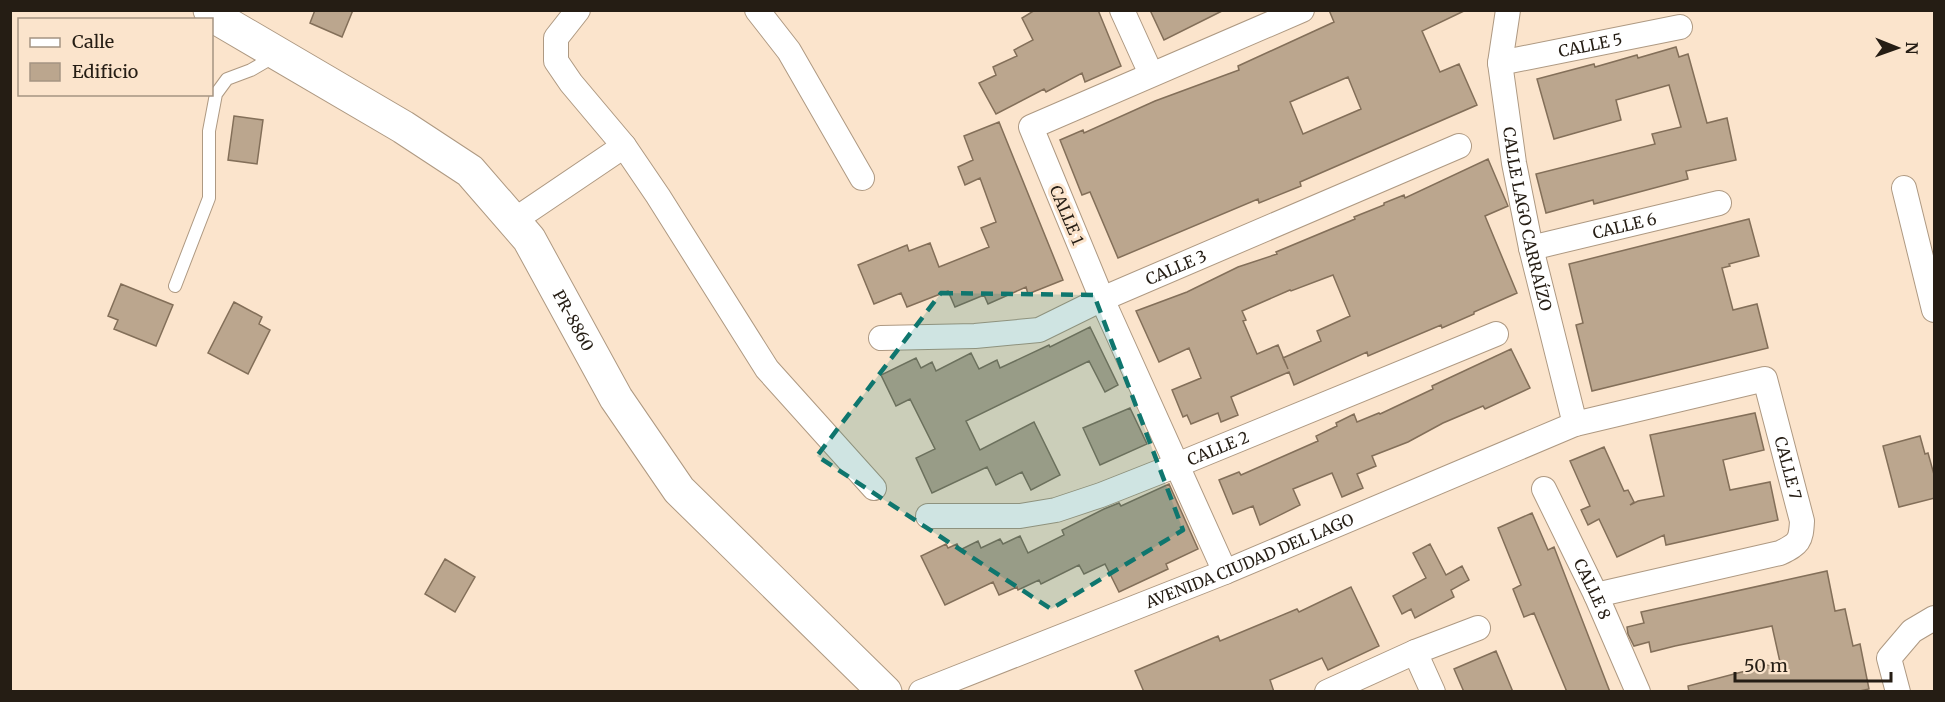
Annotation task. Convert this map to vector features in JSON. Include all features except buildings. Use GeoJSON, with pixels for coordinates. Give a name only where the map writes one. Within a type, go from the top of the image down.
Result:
{"type":"FeatureCollection","features":[{"type":"Feature","properties":{"kind":"street","name":"PR-8860"},"geometry":{"type":"LineString","coordinates":[[210,10],[222,21],[403,127],[470,171],[529,240],[616,398],[679,490],[885,692]]}},
{"type":"Feature","properties":{"kind":"street"},"geometry":{"type":"LineString","coordinates":[[578,10],[556,38],[556,61],[571,83],[624,146],[767,369],[874,488]]}},
{"type":"Feature","properties":{"kind":"street"},"geometry":{"type":"LineString","coordinates":[[757,10],[789,51],[862,178]]}},
{"type":"Feature","properties":{"kind":"street"},"geometry":{"type":"LineString","coordinates":[[1122,10],[1150,74]]}},
{"type":"Feature","properties":{"kind":"street","name":"CALLE 1"},"geometry":{"type":"LineString","coordinates":[[1225,572],[1102,299],[1031,127],[1302,10]]}},
{"type":"Feature","properties":{"kind":"street","name":"CALLE LAGO CARRAÍZO"},"geometry":{"type":"LineString","coordinates":[[1508,10],[1500,63],[1514,163],[1531,248],[1575,424]]}},
{"type":"Feature","properties":{"kind":"street","name":"CALLE 5"},"geometry":{"type":"LineString","coordinates":[[1500,63],[1680,27]]}},
{"type":"Feature","properties":{"kind":"street"},"geometry":{"type":"LineString","coordinates":[[513,221],[624,146]]}},
{"type":"Feature","properties":{"kind":"street","name":"CALLE 3"},"geometry":{"type":"LineString","coordinates":[[881,338],[975,336],[1039,330],[1102,299],[1459,146]]}},
{"type":"Feature","properties":{"kind":"street"},"geometry":{"type":"LineString","coordinates":[[1904,188],[1935,310]]}},
{"type":"Feature","properties":{"kind":"street","name":"CALLE 6"},"geometry":{"type":"LineString","coordinates":[[1531,248],[1719,203]]}},
{"type":"Feature","properties":{"kind":"street","name":"CALLE 2"},"geometry":{"type":"LineString","coordinates":[[927,516],[1020,516],[1056,510],[1177,465],[1496,334]]}},
{"type":"Feature","properties":{"kind":"street","name":"CALLE 7"},"geometry":{"type":"LineString","coordinates":[[1575,424],[1765,379],[1802,521],[1801,537],[1795,546],[1780,553],[1596,595]]}},
{"type":"Feature","properties":{"kind":"street","name":"AVENIDA CIUDAD DEL LAGO"},"geometry":{"type":"LineString","coordinates":[[921,692],[1225,572],[1575,424]]}},
{"type":"Feature","properties":{"kind":"street","name":"CALLE 8"},"geometry":{"type":"LineString","coordinates":[[1544,489],[1596,595],[1638,692]]}},
{"type":"Feature","properties":{"kind":"street"},"geometry":{"type":"LineString","coordinates":[[1898,692],[1889,658],[1912,631],[1935,618]]}},
{"type":"Feature","properties":{"kind":"street"},"geometry":{"type":"LineString","coordinates":[[1327,692],[1415,652],[1478,628]]}},
{"type":"Feature","properties":{"kind":"street"},"geometry":{"type":"LineString","coordinates":[[1415,652],[1433,692]]}},
{"type":"Feature","properties":{"kind":"lane"},"geometry":{"type":"LineString","coordinates":[[175,286],[209,198],[209,131],[216,94],[227,79],[251,70],[278,54]]}},
{"type":"Feature","properties":{"kind":"highlighted area"},"geometry":{"type":"Polygon","coordinates":[[[941,293],[1094,295],[1183,530],[1051,609],[817,456],[941,293]]]}}]}
